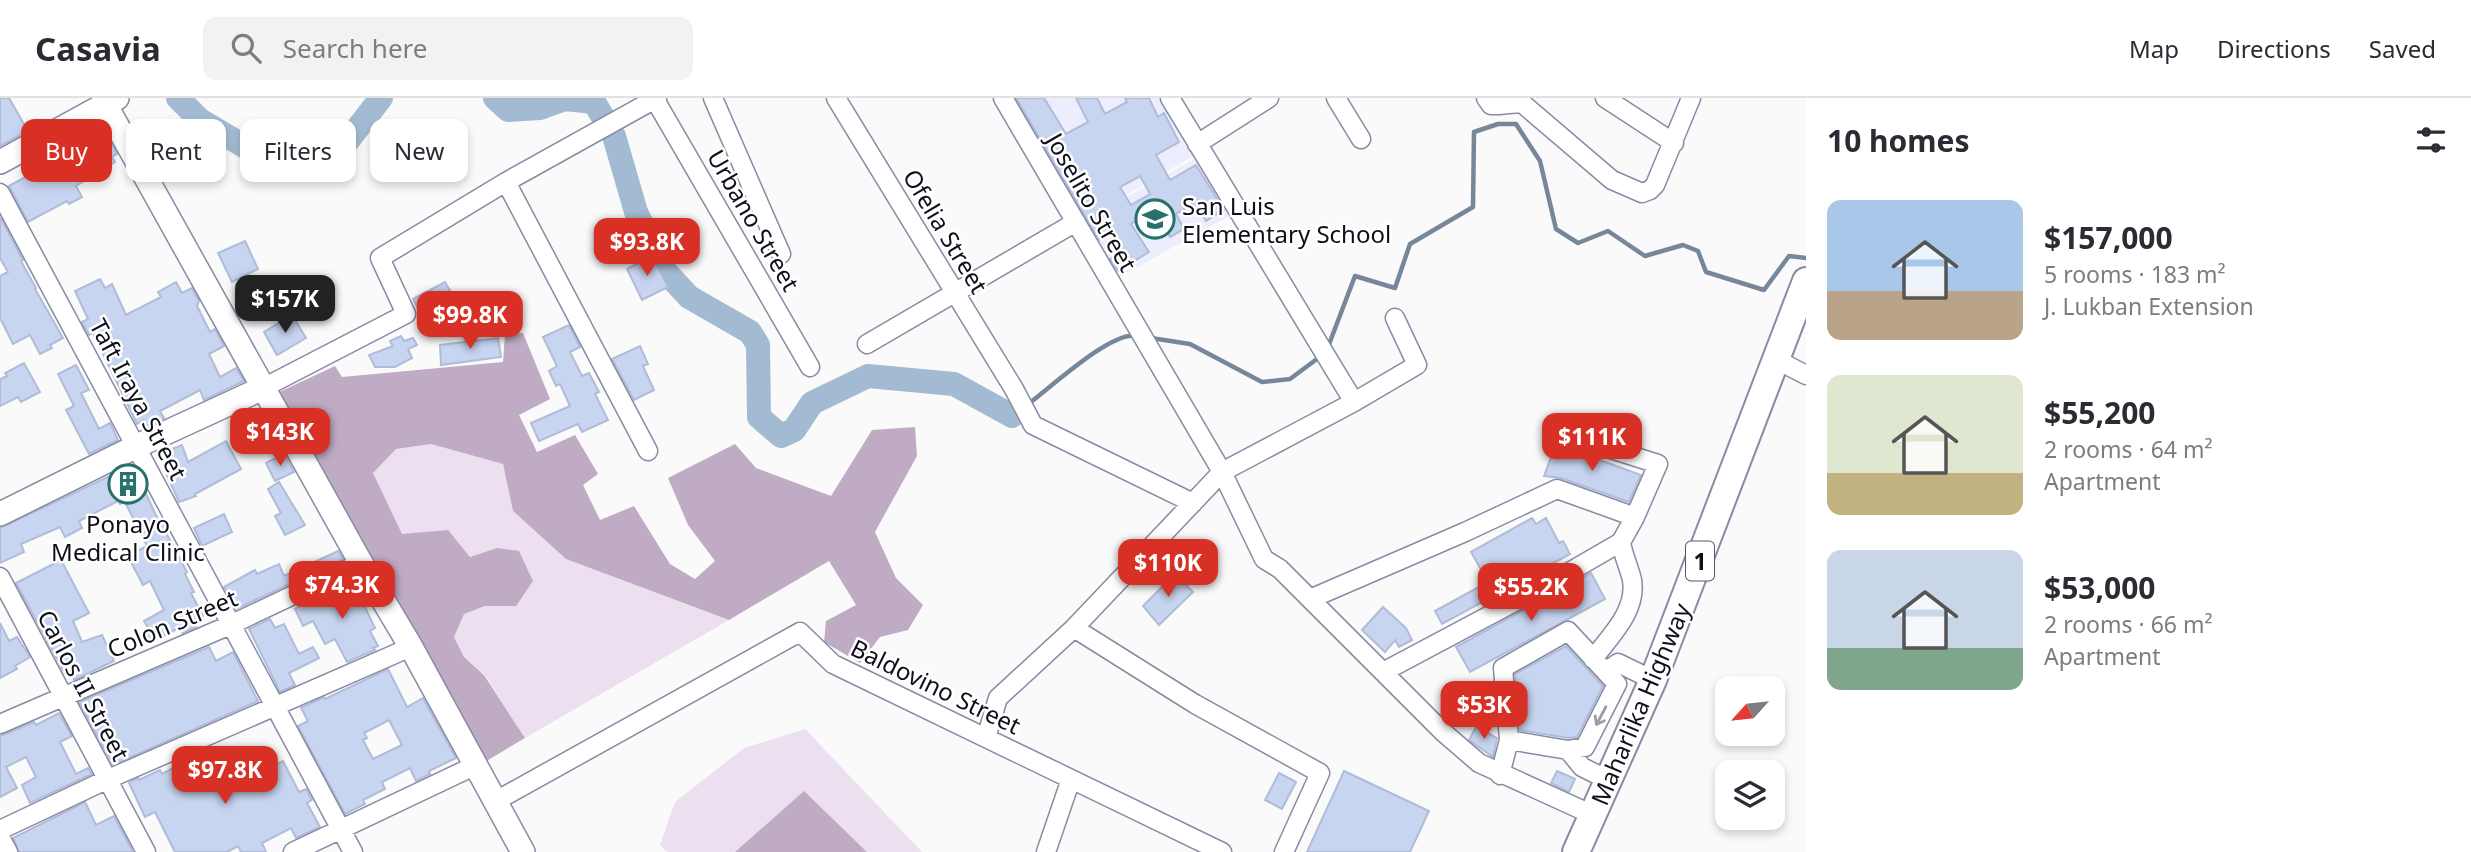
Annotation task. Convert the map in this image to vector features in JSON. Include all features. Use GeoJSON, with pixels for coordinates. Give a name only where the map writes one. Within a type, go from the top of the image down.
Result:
{"type":"FeatureCollection","features":[{"type":"Feature","properties":{"kind":"highway","name":"Maharlika Highway"},"geometry":{"type":"LineString","coordinates":[[1576,852],[1653,680],[1806,281]]}},
{"type":"Feature","properties":{"kind":"main road"},"geometry":{"type":"LineString","coordinates":[[0,162],[108,100],[263,388],[523,852]]}},
{"type":"Feature","properties":{"kind":"main road"},"geometry":{"type":"LineString","coordinates":[[0,514],[137,446],[263,388]]}},
{"type":"Feature","properties":{"kind":"street"},"geometry":{"type":"LineString","coordinates":[[263,388],[406,314],[380,258],[655,98]]}},
{"type":"Feature","properties":{"kind":"street","name":"Urbano Street"},"geometry":{"type":"LineString","coordinates":[[655,98],[810,367]]}},
{"type":"Feature","properties":{"kind":"street"},"geometry":{"type":"LineString","coordinates":[[713,98],[781,254]]}},
{"type":"Feature","properties":{"kind":"street","name":"Ofelia Street"},"geometry":{"type":"LineString","coordinates":[[836,98],[1014,389],[1033,425],[1193,503]]}},
{"type":"Feature","properties":{"kind":"street","name":"Joselito Street"},"geometry":{"type":"LineString","coordinates":[[1003,98],[1223,472],[1264,559],[1280,569],[1452,740],[1479,763],[1500,775],[1593,814]]}},
{"type":"Feature","properties":{"kind":"street"},"geometry":{"type":"LineString","coordinates":[[1170,98],[1354,402]]}},
{"type":"Feature","properties":{"kind":"street"},"geometry":{"type":"LineString","coordinates":[[1197,144],[1269,98]]}},
{"type":"Feature","properties":{"kind":"street"},"geometry":{"type":"LineString","coordinates":[[1336,98],[1361,139]]}},
{"type":"Feature","properties":{"kind":"street"},"geometry":{"type":"LineString","coordinates":[[1486,98],[1491,105],[1523,104],[1612,180],[1643,193],[1655,184],[1691,98]]}},
{"type":"Feature","properties":{"kind":"street"},"geometry":{"type":"LineString","coordinates":[[1605,98],[1674,143]]}},
{"type":"Feature","properties":{"kind":"street"},"geometry":{"type":"LineString","coordinates":[[506,183],[649,451]]}},
{"type":"Feature","properties":{"kind":"street","name":"Taft Iraya Street"},"geometry":{"type":"LineString","coordinates":[[0,193],[353,852]]}},
{"type":"Feature","properties":{"kind":"street"},"geometry":{"type":"LineString","coordinates":[[867,344],[1076,222]]}},
{"type":"Feature","properties":{"kind":"street"},"geometry":{"type":"LineString","coordinates":[[986,738],[999,698],[1074,628],[1223,472],[1417,365],[1395,318]]}},
{"type":"Feature","properties":{"kind":"street"},"geometry":{"type":"LineString","coordinates":[[1781,350],[1806,375]]}},
{"type":"Feature","properties":{"kind":"street"},"geometry":{"type":"LineString","coordinates":[[1383,672],[1621,542],[1658,464],[1557,432]]}},
{"type":"Feature","properties":{"kind":"street"},"geometry":{"type":"LineString","coordinates":[[1310,598],[1558,489],[1635,517]]}},
{"type":"Feature","properties":{"kind":"street"},"geometry":{"type":"LineString","coordinates":[[1593,659],[1625,617],[1633,593],[1621,542]]}},
{"type":"Feature","properties":{"kind":"street","name":"Colon Street"},"geometry":{"type":"LineString","coordinates":[[0,724],[230,625],[361,563]]}},
{"type":"Feature","properties":{"kind":"street","name":"Carlos II Street"},"geometry":{"type":"LineString","coordinates":[[0,576],[146,852]]}},
{"type":"Feature","properties":{"kind":"street"},"geometry":{"type":"LineString","coordinates":[[1074,628],[1195,704],[1320,773],[1284,852]]}},
{"type":"Feature","properties":{"kind":"street"},"geometry":{"type":"LineString","coordinates":[[1500,775],[1509,740],[1503,668],[1568,631],[1617,684],[1585,747],[1568,750],[1509,740]]}},
{"type":"Feature","properties":{"kind":"street","name":"Baldovino Street"},"geometry":{"type":"LineString","coordinates":[[494,802],[800,632],[833,664],[1222,852]]}},
{"type":"Feature","properties":{"kind":"street"},"geometry":{"type":"LineString","coordinates":[[0,830],[106,780],[411,648]]}},
{"type":"Feature","properties":{"kind":"street"},"geometry":{"type":"LineString","coordinates":[[1606,673],[1618,663],[1653,680]]}},
{"type":"Feature","properties":{"kind":"street"},"geometry":{"type":"LineString","coordinates":[[1568,750],[1582,768],[1608,780]]}},
{"type":"Feature","properties":{"kind":"street"},"geometry":{"type":"LineString","coordinates":[[293,852],[474,766]]}},
{"type":"Feature","properties":{"kind":"street"},"geometry":{"type":"LineString","coordinates":[[1046,852],[1071,779]]}},
{"type":"Feature","properties":{"kind":"street"},"geometry":{"type":"LineString","coordinates":[[0,838],[8,852]]}},
{"type":"Feature","properties":{"kind":"shaded area"},"geometry":{"type":"Polygon","coordinates":[[[1007,98],[1162,98],[1195,155],[1079,222],[1007,98]]]}},
{"type":"Feature","properties":{"kind":"shaded area","name":"San Luis Elementary School"},"geometry":{"type":"Polygon","coordinates":[[[1198,157],[1231,215],[1112,281],[1080,223],[1198,157]]]}},
{"type":"Feature","properties":{"kind":"shaded area"},"geometry":{"type":"Polygon","coordinates":[[[523,333],[550,399],[519,415],[537,452],[575,435],[598,474],[583,485],[600,520],[634,506],[670,564],[695,579],[715,561],[688,525],[668,478],[735,444],[756,468],[831,496],[872,430],[915,427],[917,456],[875,532],[896,578],[923,605],[908,630],[880,637],[860,663],[824,642],[826,621],[856,605],[829,561],[729,620],[566,559],[513,511],[503,464],[431,444],[396,449],[373,473],[402,534],[448,530],[470,557],[497,548],[519,551],[533,581],[516,606],[485,606],[464,614],[454,637],[464,657],[484,675],[525,738],[483,763],[275,394],[335,366],[342,377],[503,362],[505,334],[523,333]]]}},
{"type":"Feature","properties":{"kind":"shaded area"},"geometry":{"type":"Polygon","coordinates":[[[431,444],[503,464],[513,511],[566,559],[729,620],[525,738],[485,675],[464,657],[454,637],[463,614],[485,606],[497,548],[470,557],[402,535],[373,473],[396,449],[431,444]]]}},
{"type":"Feature","properties":{"kind":"shaded area"},"geometry":{"type":"Polygon","coordinates":[[[805,729],[922,852],[867,852],[804,792],[735,852],[667,852],[660,845],[675,802],[744,748],[805,729]]]}},
{"type":"Feature","properties":{"kind":"shaded area"},"geometry":{"type":"Polygon","coordinates":[[[804,791],[867,852],[735,852],[804,791]]]}},
{"type":"Feature","properties":{"kind":"building"},"geometry":{"type":"Polygon","coordinates":[[[0,98],[9,98],[21,119],[21,135],[0,146],[0,98]]]}},
{"type":"Feature","properties":{"kind":"building"},"geometry":{"type":"Polygon","coordinates":[[[1016,98],[1044,98],[1066,134],[1088,122],[1076,98],[1097,98],[1105,114],[1127,102],[1125,98],[1149,98],[1158,117],[1164,113],[1179,142],[1156,155],[1170,180],[1196,165],[1224,210],[1206,221],[1195,203],[1176,214],[1184,229],[1170,237],[1156,208],[1131,224],[1149,252],[1118,271],[1110,259],[1123,251],[1112,234],[1099,240],[1016,98]],[[1140,176],[1120,187],[1131,205],[1150,194],[1140,176]]]}},
{"type":"Feature","properties":{"kind":"building"},"geometry":{"type":"Polygon","coordinates":[[[21,179],[21,182],[82,182],[76,186],[82,197],[69,204],[67,201],[28,222],[9,186],[21,179]]]}},
{"type":"Feature","properties":{"kind":"building"},"geometry":{"type":"Polygon","coordinates":[[[0,217],[35,289],[63,338],[40,354],[30,335],[13,344],[0,318],[0,276],[8,272],[0,258],[0,217]]]}},
{"type":"Feature","properties":{"kind":"building"},"geometry":{"type":"Polygon","coordinates":[[[245,241],[258,269],[232,282],[218,253],[245,241]]]}},
{"type":"Feature","properties":{"kind":"building"},"geometry":{"type":"Polygon","coordinates":[[[652,256],[668,287],[642,300],[627,269],[652,256]]]}},
{"type":"Feature","properties":{"kind":"building"},"geometry":{"type":"Polygon","coordinates":[[[100,279],[105,288],[112,284],[126,315],[161,297],[158,292],[176,282],[182,293],[192,288],[199,301],[197,306],[210,332],[215,329],[224,346],[209,354],[220,377],[236,368],[244,381],[204,400],[200,390],[160,411],[164,418],[147,426],[144,420],[137,424],[93,333],[89,335],[82,322],[88,319],[75,291],[100,279]]]}},
{"type":"Feature","properties":{"kind":"building"},"geometry":{"type":"Polygon","coordinates":[[[445,282],[467,320],[439,334],[429,313],[422,316],[413,299],[445,282]]]}},
{"type":"Feature","properties":{"kind":"building"},"geometry":{"type":"Polygon","coordinates":[[[292,315],[306,338],[277,355],[264,332],[292,315]]]}},
{"type":"Feature","properties":{"kind":"building"},"geometry":{"type":"Polygon","coordinates":[[[569,325],[580,347],[570,352],[582,376],[589,373],[599,392],[595,394],[608,420],[582,432],[578,424],[539,441],[531,423],[570,406],[560,384],[556,386],[549,371],[557,366],[543,337],[569,325]]]}},
{"type":"Feature","properties":{"kind":"building"},"geometry":{"type":"Polygon","coordinates":[[[401,336],[404,341],[413,338],[417,345],[408,349],[412,358],[395,367],[375,367],[369,355],[393,346],[390,341],[401,336]]]}},
{"type":"Feature","properties":{"kind":"building"},"geometry":{"type":"Polygon","coordinates":[[[498,338],[501,357],[441,365],[440,345],[498,338]]]}},
{"type":"Feature","properties":{"kind":"building"},"geometry":{"type":"Polygon","coordinates":[[[640,346],[648,364],[643,366],[654,390],[634,400],[612,359],[640,346]]]}},
{"type":"Feature","properties":{"kind":"building"},"geometry":{"type":"Polygon","coordinates":[[[24,363],[40,392],[21,402],[18,397],[0,406],[0,379],[7,376],[5,373],[24,363]]]}},
{"type":"Feature","properties":{"kind":"building"},"geometry":{"type":"Polygon","coordinates":[[[76,365],[89,390],[81,393],[99,429],[110,423],[118,440],[89,454],[66,410],[74,406],[58,374],[76,365]]]}},
{"type":"Feature","properties":{"kind":"building"},"geometry":{"type":"Polygon","coordinates":[[[226,441],[241,469],[195,494],[196,496],[179,502],[163,466],[168,464],[164,452],[182,445],[188,462],[226,441]]]}},
{"type":"Feature","properties":{"kind":"building"},"geometry":{"type":"Polygon","coordinates":[[[1556,444],[1641,475],[1629,502],[1561,478],[1544,476],[1556,444]]]}},
{"type":"Feature","properties":{"kind":"building"},"geometry":{"type":"Polygon","coordinates":[[[284,454],[294,472],[275,481],[266,463],[284,454]]]}},
{"type":"Feature","properties":{"kind":"building"},"geometry":{"type":"Polygon","coordinates":[[[133,465],[159,522],[162,520],[168,531],[166,533],[187,572],[185,574],[194,592],[191,593],[203,616],[192,621],[196,627],[183,633],[179,628],[150,643],[145,633],[150,631],[144,621],[164,610],[150,581],[143,585],[132,564],[138,562],[133,553],[147,546],[125,502],[120,504],[118,501],[79,521],[82,528],[65,537],[60,527],[21,544],[24,552],[0,563],[0,528],[133,465]]]}},
{"type":"Feature","properties":{"kind":"building"},"geometry":{"type":"Polygon","coordinates":[[[279,482],[305,525],[285,535],[275,516],[281,513],[268,489],[279,482]]]}},
{"type":"Feature","properties":{"kind":"building"},"geometry":{"type":"Polygon","coordinates":[[[224,514],[232,532],[202,546],[194,528],[224,514]]]}},
{"type":"Feature","properties":{"kind":"building"},"geometry":{"type":"Polygon","coordinates":[[[1532,518],[1536,524],[1546,518],[1559,543],[1563,541],[1570,554],[1442,624],[1435,611],[1488,582],[1471,552],[1532,518]]]}},
{"type":"Feature","properties":{"kind":"building"},"geometry":{"type":"Polygon","coordinates":[[[338,551],[343,559],[236,609],[224,587],[255,570],[257,574],[279,564],[284,576],[338,551]]]}},
{"type":"Feature","properties":{"kind":"building"},"geometry":{"type":"Polygon","coordinates":[[[61,560],[89,613],[73,621],[82,642],[102,635],[114,661],[74,680],[70,671],[65,674],[16,583],[61,560]]]}},
{"type":"Feature","properties":{"kind":"building"},"geometry":{"type":"Polygon","coordinates":[[[1591,573],[1605,599],[1470,672],[1456,647],[1591,573]]]}},
{"type":"Feature","properties":{"kind":"building"},"geometry":{"type":"Polygon","coordinates":[[[1175,574],[1193,592],[1159,625],[1143,606],[1175,574]]]}},
{"type":"Feature","properties":{"kind":"building"},"geometry":{"type":"Polygon","coordinates":[[[348,584],[350,588],[357,584],[366,599],[362,601],[375,628],[370,631],[378,646],[373,648],[375,650],[347,662],[335,639],[325,644],[313,621],[303,626],[295,609],[348,584]]]}},
{"type":"Feature","properties":{"kind":"building"},"geometry":{"type":"Polygon","coordinates":[[[1383,607],[1406,628],[1412,640],[1399,647],[1395,640],[1385,652],[1362,630],[1383,607]]]}},
{"type":"Feature","properties":{"kind":"building"},"geometry":{"type":"Polygon","coordinates":[[[270,619],[275,628],[284,624],[299,654],[313,647],[319,658],[289,673],[295,685],[280,692],[249,629],[270,619]]]}},
{"type":"Feature","properties":{"kind":"building"},"geometry":{"type":"Polygon","coordinates":[[[0,623],[9,641],[17,637],[30,657],[15,666],[17,669],[0,678],[0,623]]]}},
{"type":"Feature","properties":{"kind":"building"},"geometry":{"type":"Polygon","coordinates":[[[1566,646],[1603,686],[1577,737],[1520,730],[1515,674],[1566,646]]]}},
{"type":"Feature","properties":{"kind":"building"},"geometry":{"type":"Polygon","coordinates":[[[209,647],[216,661],[233,652],[258,701],[113,765],[79,702],[209,647]]]}},
{"type":"Feature","properties":{"kind":"building"},"geometry":{"type":"Polygon","coordinates":[[[388,669],[407,707],[423,698],[456,758],[429,771],[430,774],[416,781],[410,768],[382,782],[385,789],[363,800],[365,804],[345,814],[298,726],[308,721],[301,708],[324,697],[325,699],[388,669]],[[389,720],[364,733],[367,738],[363,740],[373,759],[402,745],[389,720]]]}},
{"type":"Feature","properties":{"kind":"building"},"geometry":{"type":"Polygon","coordinates":[[[59,713],[72,736],[60,742],[76,774],[88,768],[92,774],[30,803],[22,785],[36,777],[26,757],[6,767],[17,788],[0,797],[0,736],[34,722],[36,725],[59,713]]]}},
{"type":"Feature","properties":{"kind":"building"},"geometry":{"type":"Polygon","coordinates":[[[1476,727],[1497,738],[1493,757],[1469,740],[1476,727]]]}},
{"type":"Feature","properties":{"kind":"building"},"geometry":{"type":"Polygon","coordinates":[[[234,751],[250,777],[283,761],[299,792],[306,789],[312,800],[307,803],[320,827],[296,838],[291,828],[262,843],[266,852],[241,852],[238,846],[227,852],[175,852],[155,812],[145,817],[129,783],[160,770],[162,774],[190,759],[197,772],[234,751]]]}},
{"type":"Feature","properties":{"kind":"building"},"geometry":{"type":"Polygon","coordinates":[[[1344,771],[1429,811],[1410,852],[1307,852],[1344,771]]]}},
{"type":"Feature","properties":{"kind":"building"},"geometry":{"type":"Polygon","coordinates":[[[1557,771],[1575,779],[1569,792],[1551,783],[1557,771]]]}},
{"type":"Feature","properties":{"kind":"building"},"geometry":{"type":"Polygon","coordinates":[[[1279,773],[1296,782],[1282,809],[1265,800],[1279,773]]]}},
{"type":"Feature","properties":{"kind":"building"},"geometry":{"type":"Polygon","coordinates":[[[85,802],[96,825],[114,816],[133,852],[19,852],[13,838],[85,802]]]}},
{"type":"Feature","properties":{"kind":"waterway"},"geometry":{"type":"LineString","coordinates":[[178,98],[200,120],[254,152],[297,164],[343,147],[381,98]]}},
{"type":"Feature","properties":{"kind":"waterway"},"geometry":{"type":"LineString","coordinates":[[495,98],[508,110],[540,108],[565,99],[594,102],[614,136],[636,212],[665,271],[689,297],[750,332],[758,345],[759,417],[781,436],[794,430],[812,403],[868,376],[954,384],[1012,416]]}},
{"type":"Feature","properties":{"kind":"waterway"},"geometry":{"type":"LineString","coordinates":[[1328,347],[1355,276],[1395,288],[1410,244],[1473,207],[1474,132],[1498,124],[1516,124],[1540,161],[1556,229],[1578,243],[1608,231],[1645,256],[1683,245],[1698,251],[1706,272],[1764,290],[1789,256],[1806,258]]}},
{"type":"Feature","properties":{"kind":"waterway"},"geometry":{"type":"LineString","coordinates":[[1027,405],[1096,352],[1124,337],[1135,336]]}},
{"type":"Feature","properties":{"kind":"waterway"},"geometry":{"type":"LineString","coordinates":[[1151,338],[1190,344],[1262,382],[1290,379],[1321,356]]}},
{"type":"Feature","properties":{"kind":"place","name":"San Luis Elementary School"},"geometry":{"type":"Point","coordinates":[1155,219]}},
{"type":"Feature","properties":{"kind":"place","name":"Ponayo Medical Clinic"},"geometry":{"type":"Point","coordinates":[128,484]}}]}
